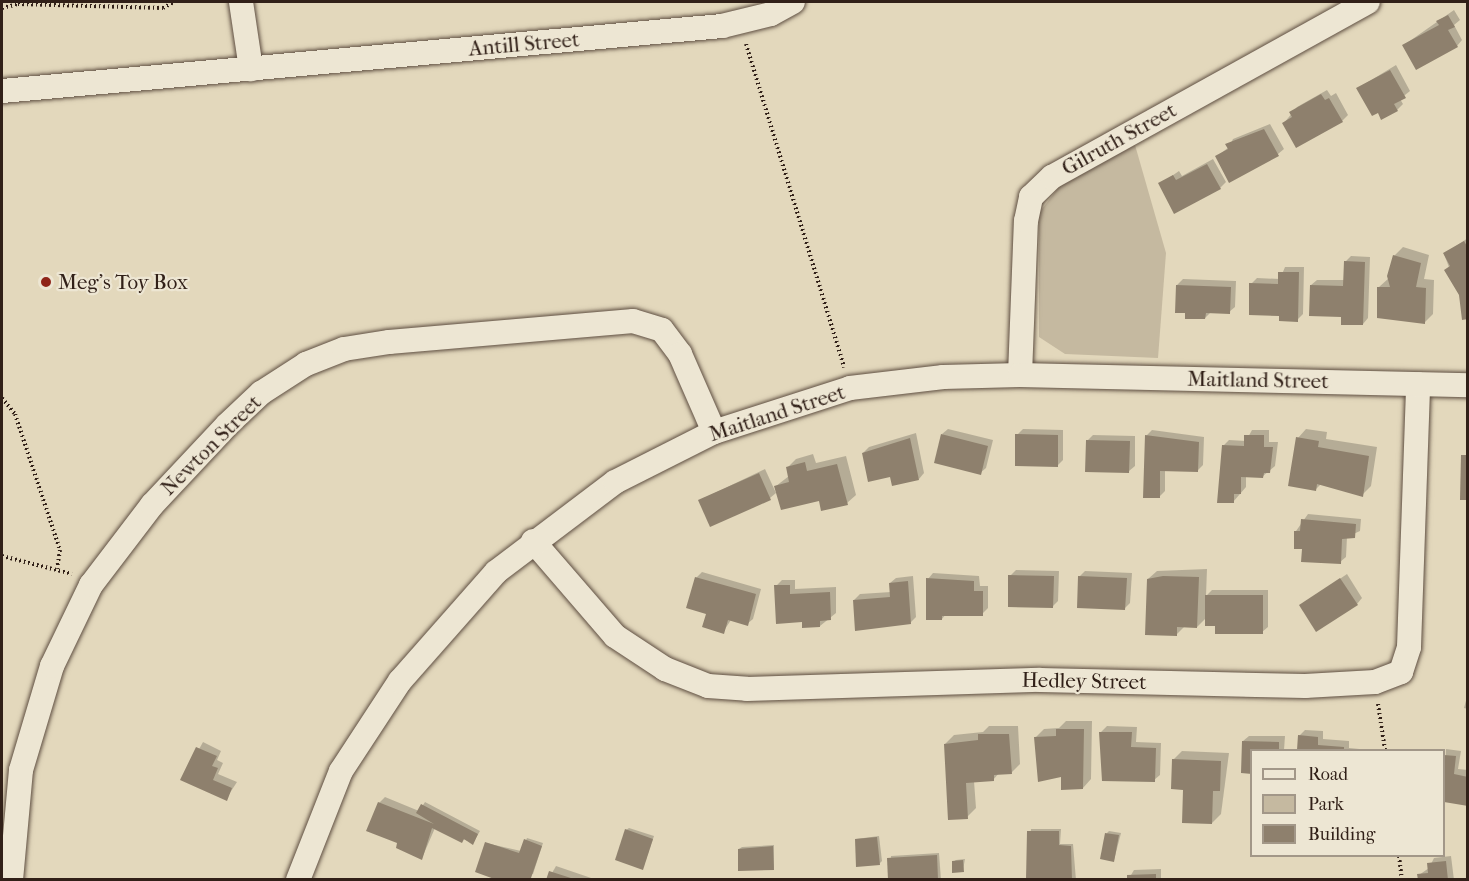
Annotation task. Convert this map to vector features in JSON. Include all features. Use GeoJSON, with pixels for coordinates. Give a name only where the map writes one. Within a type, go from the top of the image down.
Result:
{"type":"FeatureCollection","features":[{"type":"Feature","properties":{"kind":"street"},"geometry":{"type":"LineString","coordinates":[[241,2],[251,69]]}},
{"type":"Feature","properties":{"kind":"street","name":"Antill Street"},"geometry":{"type":"LineString","coordinates":[[2,91],[739,23],[771,14],[793,2]]}},
{"type":"Feature","properties":{"kind":"street","name":"Gilruth Street"},"geometry":{"type":"LineString","coordinates":[[1020,375],[1026,221],[1031,197],[1052,177],[1368,2]]}},
{"type":"Feature","properties":{"kind":"street","name":"Newton Street"},"geometry":{"type":"LineString","coordinates":[[10,879],[21,770],[51,666],[91,585],[152,505],[226,425],[261,393],[306,364],[344,349],[633,321],[662,330],[680,354],[714,432]]}},
{"type":"Feature","properties":{"kind":"street","name":"Maitland Street"},"geometry":{"type":"LineString","coordinates":[[304,878],[341,771],[400,681],[496,572],[533,541],[615,482],[714,432],[850,388],[943,377],[1020,375],[1467,385]]}},
{"type":"Feature","properties":{"kind":"street","name":"Hedley Street"},"geometry":{"type":"LineString","coordinates":[[533,541],[615,636],[665,669],[708,686],[770,688],[1040,680],[1305,686],[1376,682],[1401,672],[1409,647],[1418,384]]}},
{"type":"Feature","properties":{"kind":"path"},"geometry":{"type":"LineString","coordinates":[[2,8],[18,4],[163,8],[174,2]]}},
{"type":"Feature","properties":{"kind":"path"},"geometry":{"type":"LineString","coordinates":[[739,23],[846,372]]}},
{"type":"Feature","properties":{"kind":"path"},"geometry":{"type":"LineString","coordinates":[[2,398],[15,414],[60,550],[57,569]]}},
{"type":"Feature","properties":{"kind":"path"},"geometry":{"type":"LineString","coordinates":[[2,556],[57,569],[91,585]]}},
{"type":"Feature","properties":{"kind":"path"},"geometry":{"type":"LineString","coordinates":[[1376,682],[1385,749]]}},
{"type":"Feature","properties":{"kind":"path"},"geometry":{"type":"LineString","coordinates":[[1399,857],[1402,879]]}},
{"type":"Feature","properties":{"kind":"green space"},"geometry":{"type":"Polygon","coordinates":[[[1135,145],[1166,253],[1158,358],[1065,354],[1039,337],[1039,213],[1059,187],[1135,145]]]}},
{"type":"Feature","properties":{"kind":"building"},"geometry":{"type":"Polygon","coordinates":[[[1448,15],[1455,27],[1448,30],[1458,47],[1416,70],[1402,45],[1439,25],[1436,21],[1448,15]]]}},
{"type":"Feature","properties":{"kind":"building"},"geometry":{"type":"Polygon","coordinates":[[[1390,70],[1406,98],[1394,104],[1398,111],[1381,120],[1378,113],[1372,116],[1356,88],[1390,70]]]}},
{"type":"Feature","properties":{"kind":"building"},"geometry":{"type":"Polygon","coordinates":[[[1321,94],[1325,100],[1329,98],[1343,122],[1296,148],[1282,123],[1292,117],[1289,112],[1321,94]]]}},
{"type":"Feature","properties":{"kind":"building"},"geometry":{"type":"Polygon","coordinates":[[[1264,129],[1279,156],[1229,183],[1215,156],[1228,149],[1225,144],[1264,129]]]}},
{"type":"Feature","properties":{"kind":"building"},"geometry":{"type":"Polygon","coordinates":[[[1207,164],[1221,189],[1174,214],[1158,183],[1173,175],[1176,180],[1207,164]]]}},
{"type":"Feature","properties":{"kind":"building"},"geometry":{"type":"Polygon","coordinates":[[[1464,241],[1468,248],[1468,319],[1462,320],[1459,295],[1444,270],[1450,266],[1443,253],[1464,241]]]}},
{"type":"Feature","properties":{"kind":"building"},"geometry":{"type":"Polygon","coordinates":[[[1393,255],[1421,263],[1416,287],[1426,288],[1425,324],[1377,318],[1377,287],[1390,287],[1387,276],[1393,255]]]}},
{"type":"Feature","properties":{"kind":"building"},"geometry":{"type":"Polygon","coordinates":[[[1344,261],[1365,262],[1363,325],[1341,325],[1341,317],[1309,316],[1310,285],[1343,286],[1344,261]]]}},
{"type":"Feature","properties":{"kind":"building"},"geometry":{"type":"Polygon","coordinates":[[[1278,272],[1299,272],[1298,322],[1279,321],[1279,316],[1249,315],[1249,283],[1278,284],[1278,272]]]}},
{"type":"Feature","properties":{"kind":"building"},"geometry":{"type":"Polygon","coordinates":[[[1176,285],[1231,287],[1230,314],[1206,313],[1205,319],[1185,319],[1185,313],[1175,313],[1176,285]]]}},
{"type":"Feature","properties":{"kind":"building"},"geometry":{"type":"Polygon","coordinates":[[[941,434],[988,446],[981,475],[934,463],[941,434]]]}},
{"type":"Feature","properties":{"kind":"building"},"geometry":{"type":"Polygon","coordinates":[[[1015,434],[1058,435],[1058,467],[1015,466],[1015,434]]]}},
{"type":"Feature","properties":{"kind":"building"},"geometry":{"type":"Polygon","coordinates":[[[1145,435],[1199,442],[1198,472],[1160,471],[1160,498],[1143,498],[1145,435]]]}},
{"type":"Feature","properties":{"kind":"building"},"geometry":{"type":"Polygon","coordinates":[[[1244,435],[1264,435],[1264,447],[1273,447],[1270,473],[1264,473],[1263,478],[1241,477],[1241,494],[1234,494],[1234,503],[1217,503],[1222,445],[1244,446],[1244,435]]]}},
{"type":"Feature","properties":{"kind":"building"},"geometry":{"type":"Polygon","coordinates":[[[1296,437],[1319,441],[1318,447],[1369,456],[1363,497],[1317,484],[1316,491],[1288,486],[1296,437]]]}},
{"type":"Feature","properties":{"kind":"building"},"geometry":{"type":"Polygon","coordinates":[[[910,438],[919,480],[892,486],[890,477],[868,482],[862,453],[910,438]]]}},
{"type":"Feature","properties":{"kind":"building"},"geometry":{"type":"Polygon","coordinates":[[[1086,440],[1130,441],[1129,473],[1085,472],[1086,440]]]}},
{"type":"Feature","properties":{"kind":"building"},"geometry":{"type":"Polygon","coordinates":[[[1461,455],[1468,455],[1468,500],[1460,500],[1461,455]]]}},
{"type":"Feature","properties":{"kind":"building"},"geometry":{"type":"Polygon","coordinates":[[[805,462],[807,471],[837,464],[848,505],[821,511],[819,501],[781,510],[774,486],[789,482],[786,467],[805,462]]]}},
{"type":"Feature","properties":{"kind":"building"},"geometry":{"type":"Polygon","coordinates":[[[759,473],[771,500],[710,527],[698,500],[759,473]]]}},
{"type":"Feature","properties":{"kind":"building"},"geometry":{"type":"Polygon","coordinates":[[[1301,519],[1356,524],[1355,538],[1342,539],[1341,564],[1301,562],[1302,549],[1294,549],[1294,531],[1300,531],[1301,519]]]}},
{"type":"Feature","properties":{"kind":"building"},"geometry":{"type":"Polygon","coordinates":[[[1008,575],[1054,576],[1053,608],[1008,607],[1008,575]]]}},
{"type":"Feature","properties":{"kind":"building"},"geometry":{"type":"Polygon","coordinates":[[[1078,576],[1127,578],[1125,610],[1077,608],[1078,576]]]}},
{"type":"Feature","properties":{"kind":"building"},"geometry":{"type":"Polygon","coordinates":[[[1163,576],[1199,577],[1197,628],[1177,627],[1177,636],[1145,635],[1147,579],[1163,576]]]}},
{"type":"Feature","properties":{"kind":"building"},"geometry":{"type":"Polygon","coordinates":[[[695,577],[756,594],[748,626],[728,620],[724,634],[702,627],[706,614],[686,608],[695,577]]]}},
{"type":"Feature","properties":{"kind":"building"},"geometry":{"type":"Polygon","coordinates":[[[926,578],[974,581],[974,591],[983,591],[983,616],[942,616],[942,620],[926,620],[926,578]]]}},
{"type":"Feature","properties":{"kind":"building"},"geometry":{"type":"Polygon","coordinates":[[[1340,578],[1358,605],[1316,632],[1299,605],[1340,578]]]}},
{"type":"Feature","properties":{"kind":"building"},"geometry":{"type":"Polygon","coordinates":[[[908,581],[911,624],[855,631],[853,600],[890,597],[889,583],[908,581]]]}},
{"type":"Feature","properties":{"kind":"building"},"geometry":{"type":"Polygon","coordinates":[[[774,585],[790,585],[790,594],[830,592],[831,620],[820,621],[820,627],[802,628],[802,622],[776,624],[774,585]]]}},
{"type":"Feature","properties":{"kind":"building"},"geometry":{"type":"Polygon","coordinates":[[[1205,595],[1263,595],[1263,634],[1215,634],[1215,626],[1205,626],[1205,595]]]}},
{"type":"Feature","properties":{"kind":"building"},"geometry":{"type":"Polygon","coordinates":[[[1056,729],[1084,729],[1083,789],[1061,790],[1061,777],[1038,782],[1034,737],[1056,736],[1056,729]]]}},
{"type":"Feature","properties":{"kind":"building"},"geometry":{"type":"Polygon","coordinates":[[[1099,732],[1132,732],[1131,747],[1156,748],[1155,782],[1102,781],[1099,732]]]}},
{"type":"Feature","properties":{"kind":"building"},"geometry":{"type":"Polygon","coordinates":[[[978,734],[1009,734],[1012,774],[994,775],[994,781],[966,783],[968,819],[948,820],[944,744],[978,740],[978,734]]]}},
{"type":"Feature","properties":{"kind":"building"},"geometry":{"type":"Polygon","coordinates":[[[1298,735],[1318,737],[1318,745],[1344,747],[1344,749],[1297,749],[1298,735]]]}},
{"type":"Feature","properties":{"kind":"building"},"geometry":{"type":"Polygon","coordinates":[[[1242,741],[1279,742],[1279,749],[1250,749],[1250,774],[1241,773],[1242,741]]]}},
{"type":"Feature","properties":{"kind":"building"},"geometry":{"type":"Polygon","coordinates":[[[196,747],[217,756],[212,766],[218,768],[213,780],[232,788],[227,801],[180,780],[196,747]]]}},
{"type":"Feature","properties":{"kind":"building"},"geometry":{"type":"Polygon","coordinates":[[[1445,755],[1456,756],[1454,774],[1468,777],[1468,806],[1445,802],[1445,755]]]}},
{"type":"Feature","properties":{"kind":"building"},"geometry":{"type":"Polygon","coordinates":[[[1172,759],[1221,761],[1220,791],[1213,791],[1212,824],[1182,823],[1183,790],[1171,789],[1172,759]]]}},
{"type":"Feature","properties":{"kind":"building"},"geometry":{"type":"Polygon","coordinates":[[[378,802],[434,824],[416,813],[421,804],[478,834],[473,845],[464,839],[462,843],[432,828],[422,860],[396,848],[397,843],[366,831],[378,802]]]}},
{"type":"Feature","properties":{"kind":"building"},"geometry":{"type":"Polygon","coordinates":[[[625,829],[653,839],[643,870],[615,860],[625,829]]]}},
{"type":"Feature","properties":{"kind":"building"},"geometry":{"type":"Polygon","coordinates":[[[1027,831],[1059,831],[1059,845],[1071,846],[1072,880],[1026,880],[1027,831]]]}},
{"type":"Feature","properties":{"kind":"building"},"geometry":{"type":"Polygon","coordinates":[[[1105,833],[1119,835],[1114,862],[1100,859],[1105,833]]]}},
{"type":"Feature","properties":{"kind":"building"},"geometry":{"type":"Polygon","coordinates":[[[877,837],[880,865],[856,867],[855,839],[877,837]]]}},
{"type":"Feature","properties":{"kind":"building"},"geometry":{"type":"Polygon","coordinates":[[[524,839],[542,846],[531,878],[497,880],[475,872],[485,842],[519,853],[524,839]]]}},
{"type":"Feature","properties":{"kind":"building"},"geometry":{"type":"Polygon","coordinates":[[[773,846],[774,870],[738,871],[738,849],[773,846]]]}},
{"type":"Feature","properties":{"kind":"building"},"geometry":{"type":"Polygon","coordinates":[[[937,855],[938,880],[888,880],[887,858],[937,855]]]}},
{"type":"Feature","properties":{"kind":"building"},"geometry":{"type":"Polygon","coordinates":[[[963,860],[964,872],[952,873],[952,861],[963,860]]]}},
{"type":"Feature","properties":{"kind":"building"},"geometry":{"type":"Polygon","coordinates":[[[1446,861],[1448,880],[1418,880],[1417,874],[1428,873],[1427,863],[1446,861]]]}},
{"type":"Feature","properties":{"kind":"building"},"geometry":{"type":"Polygon","coordinates":[[[549,871],[574,879],[574,880],[546,880],[549,871]]]}},
{"type":"Feature","properties":{"kind":"building"},"geometry":{"type":"Polygon","coordinates":[[[1156,874],[1156,880],[1127,880],[1127,875],[1156,874]]]}},
{"type":"Feature","properties":{"kind":"place","name":"Meg's Toy Box"},"geometry":{"type":"Point","coordinates":[46,282]}}]}
